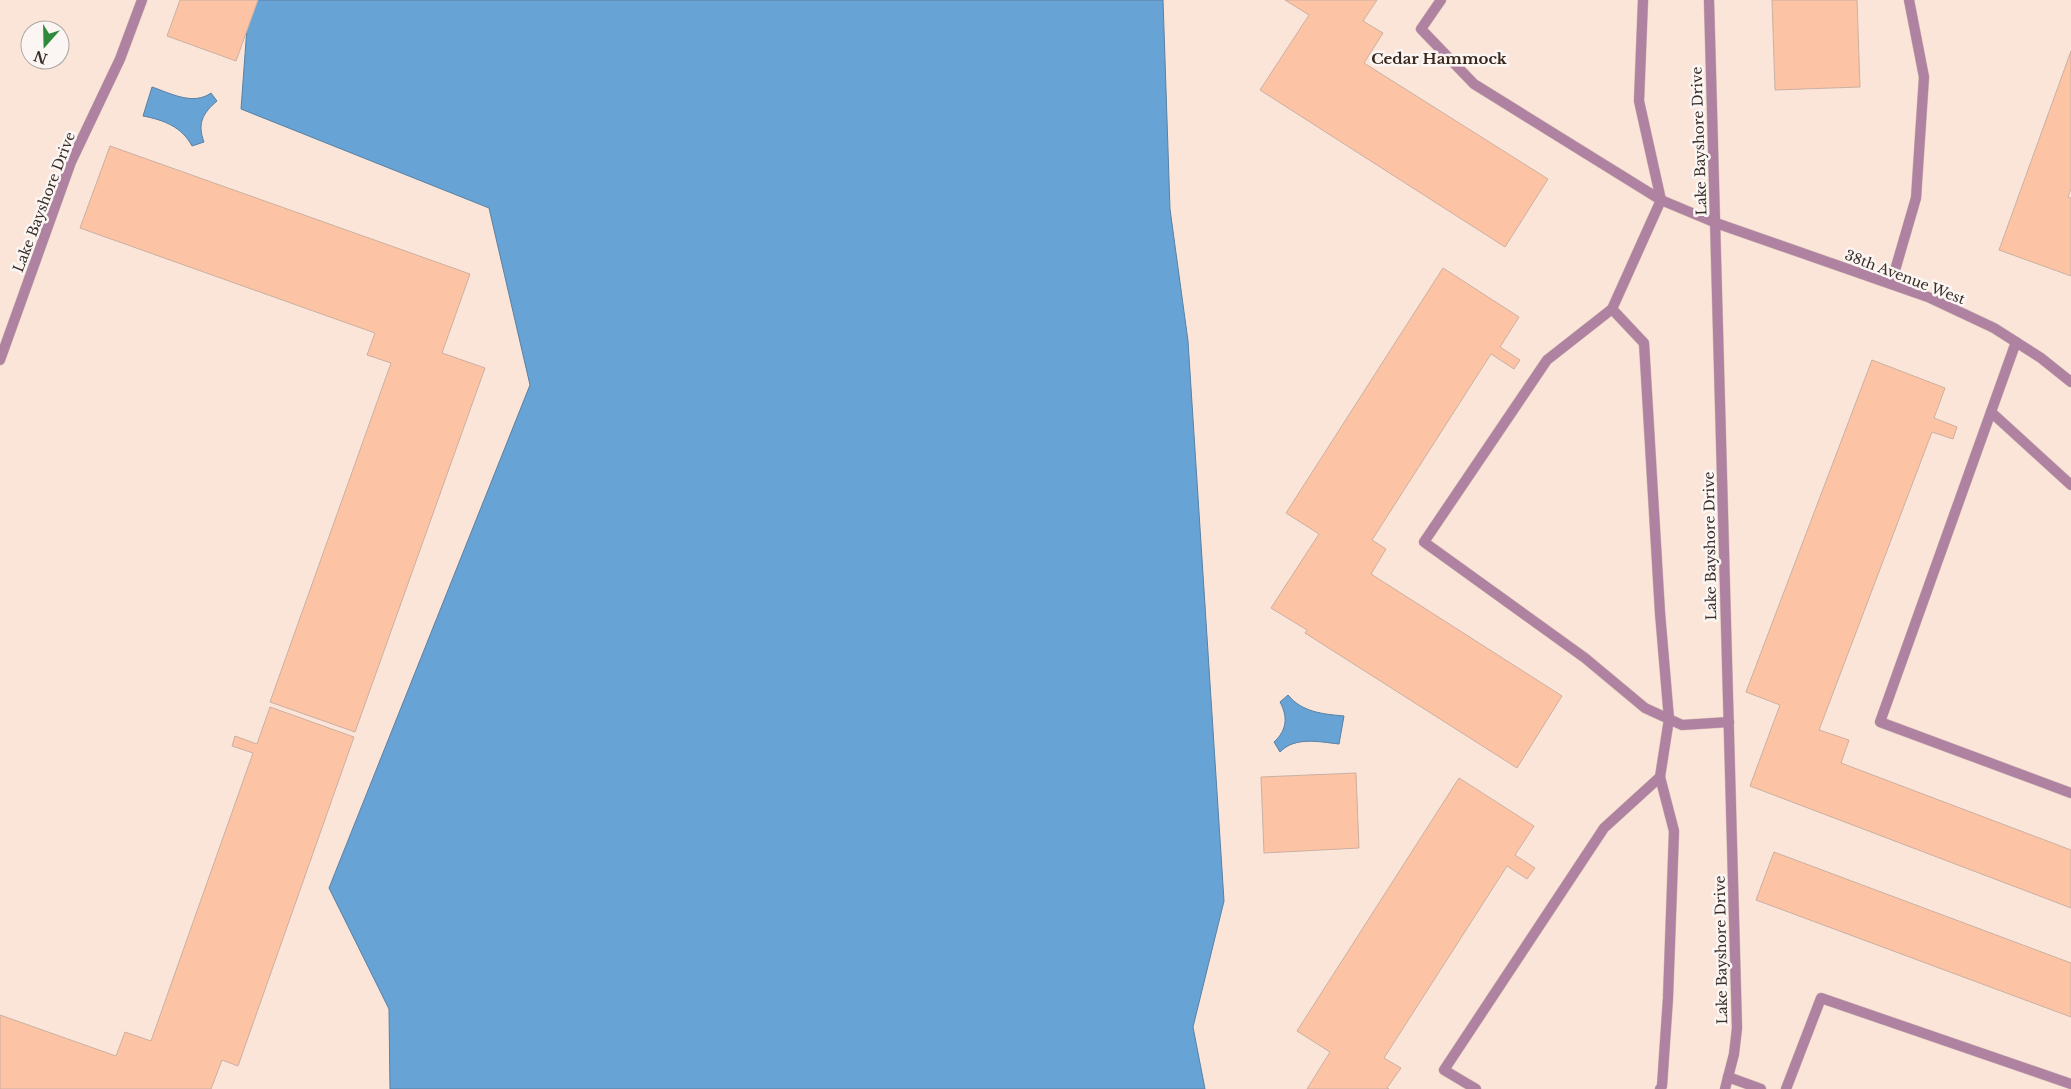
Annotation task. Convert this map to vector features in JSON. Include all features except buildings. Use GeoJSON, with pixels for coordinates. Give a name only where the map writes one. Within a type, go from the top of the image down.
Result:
{"type":"FeatureCollection","features":[{"type":"Feature","properties":{"kind":"street","name":"Lake Bayshore Drive"},"geometry":{"type":"LineString","coordinates":[[0,360],[71,162],[120,59],[142,0]]}},
{"type":"Feature","properties":{"kind":"street","name":"38th Avenue West"},"geometry":{"type":"LineString","coordinates":[[1442,0],[1421,29],[1474,84],[1661,200],[1716,223],[1928,297],[1994,328],[2041,358],[2071,382]]}},
{"type":"Feature","properties":{"kind":"street"},"geometry":{"type":"LineString","coordinates":[[1642,0],[1639,101],[1661,200],[1612,309],[1548,360],[1424,542],[1585,658],[1645,708],[1682,725],[1729,722]]}},
{"type":"Feature","properties":{"kind":"street","name":"Lake Bayshore Drive"},"geometry":{"type":"LineString","coordinates":[[1709,0],[1736,1028],[1734,1054],[1725,1089]]}},
{"type":"Feature","properties":{"kind":"street"},"geometry":{"type":"LineString","coordinates":[[1891,284],[1916,198],[1924,77],[1909,0]]}},
{"type":"Feature","properties":{"kind":"street"},"geometry":{"type":"LineString","coordinates":[[1612,309],[1644,343],[1660,613],[1669,719],[1660,777],[1674,831],[1668,998],[1662,1086],[1660,1089]]}},
{"type":"Feature","properties":{"kind":"street"},"geometry":{"type":"LineString","coordinates":[[2016,342],[1880,722],[2071,793]]}},
{"type":"Feature","properties":{"kind":"street"},"geometry":{"type":"LineString","coordinates":[[1991,412],[2071,485]]}},
{"type":"Feature","properties":{"kind":"street"},"geometry":{"type":"LineString","coordinates":[[1476,1089],[1444,1070],[1604,828],[1660,777]]}},
{"type":"Feature","properties":{"kind":"street"},"geometry":{"type":"LineString","coordinates":[[1786,1089],[1821,998],[2071,1084]]}},
{"type":"Feature","properties":{"kind":"street"},"geometry":{"type":"LineString","coordinates":[[1728,1077],[1761,1089]]}},
{"type":"Feature","properties":{"kind":"water"},"geometry":{"type":"Polygon","coordinates":[[[249,0],[1163,0],[1170,209],[1188,341],[1224,901],[1193,1027],[1205,1089],[390,1089],[389,1009],[329,888],[530,385],[489,208],[241,109],[249,0]]]}},
{"type":"Feature","properties":{"kind":"water"},"geometry":{"type":"Polygon","coordinates":[[[152,87],[189,98],[204,97],[211,93],[217,101],[205,114],[201,124],[204,142],[192,146],[188,139],[172,125],[143,116],[152,87]]]}},
{"type":"Feature","properties":{"kind":"water"},"geometry":{"type":"Polygon","coordinates":[[[1288,695],[1306,709],[1344,716],[1339,744],[1316,741],[1300,742],[1286,747],[1280,752],[1274,742],[1282,733],[1285,723],[1283,708],[1280,702],[1288,695]]]}},
{"type":"Feature","properties":{"kind":"district","name":"Cedar Hammock"},"geometry":{"type":"Point","coordinates":[1439,58]}}]}
